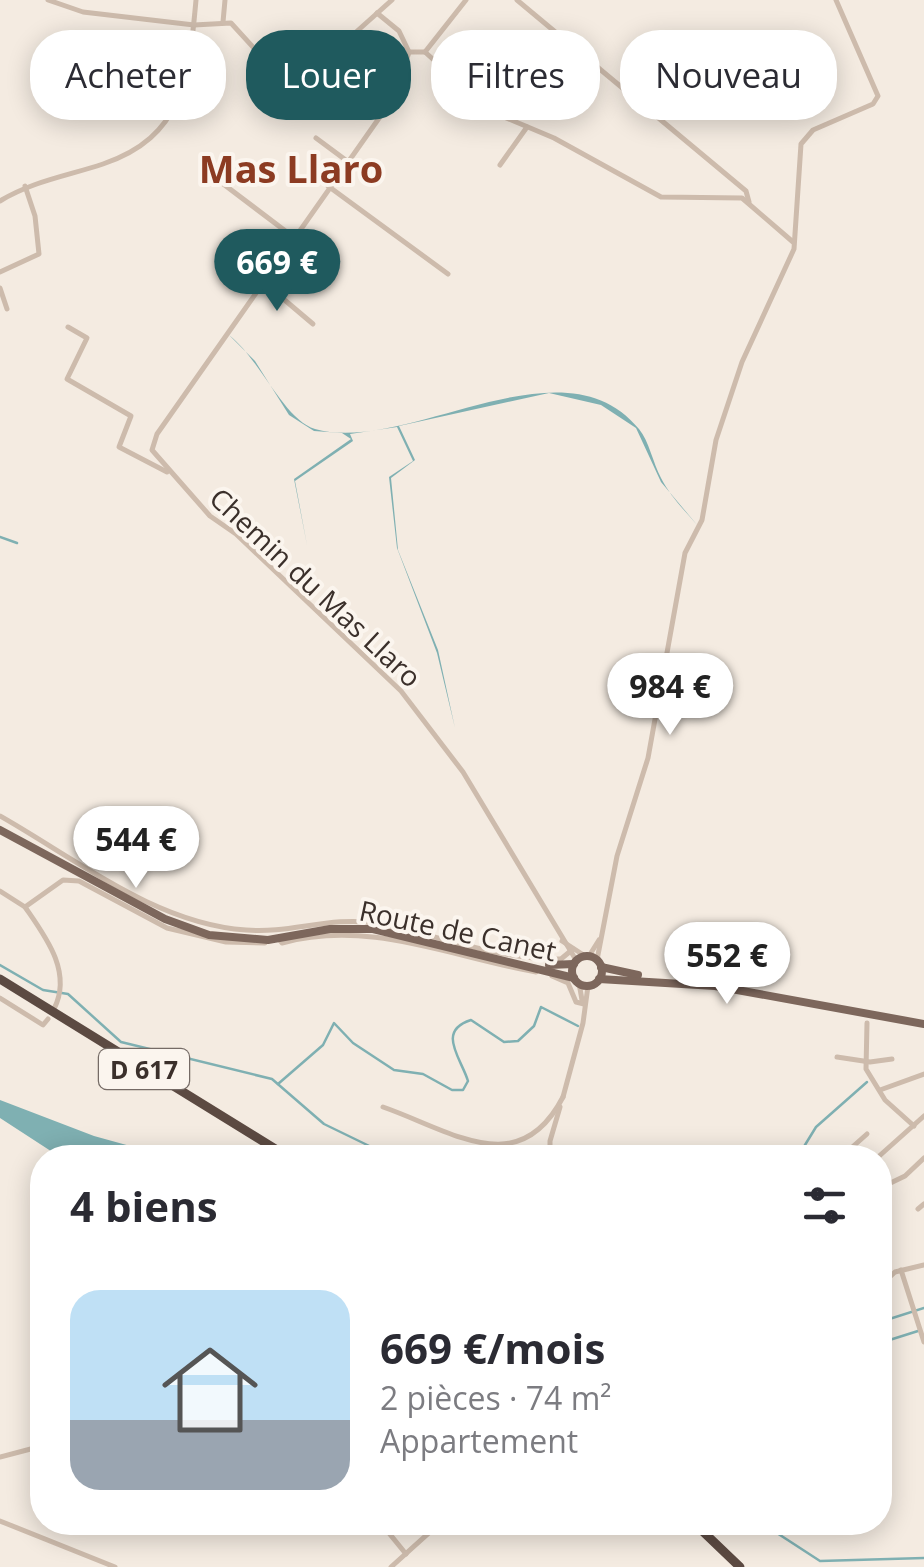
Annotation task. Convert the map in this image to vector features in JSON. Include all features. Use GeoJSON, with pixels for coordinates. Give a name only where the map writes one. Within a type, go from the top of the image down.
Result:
{"type":"FeatureCollection","features":[{"type":"Feature","properties":{"kind":"highway","name":"D 617"},"geometry":{"type":"LineString","coordinates":[[0,982],[266,1145]]}},
{"type":"Feature","properties":{"kind":"highway"},"geometry":{"type":"LineString","coordinates":[[701,1535],[732,1567]]}},
{"type":"Feature","properties":{"kind":"highway"},"geometry":{"type":"LineString","coordinates":[[704,1535],[740,1567]]}},
{"type":"Feature","properties":{"kind":"main road","name":"Route de Canet"},"geometry":{"type":"LineString","coordinates":[[0,829],[178,925],[225,938],[278,939],[330,929],[373,929],[580,982]]}},
{"type":"Feature","properties":{"kind":"main road","name":"Route de Canet"},"geometry":{"type":"LineString","coordinates":[[0,829],[166,916],[210,932],[254,937],[329,926],[374,927],[504,959],[562,967],[587,960],[923,1021]]}},
{"type":"Feature","properties":{"kind":"main road"},"geometry":{"type":"LineString","coordinates":[[587,960],[599,980]]}},
{"type":"Feature","properties":{"kind":"main road"},"geometry":{"type":"LineString","coordinates":[[587,960],[580,982],[715,986],[923,1021]]}},
{"type":"Feature","properties":{"kind":"street"},"geometry":{"type":"LineString","coordinates":[[48,0],[83,12],[194,25],[223,22],[236,26],[246,37]]}},
{"type":"Feature","properties":{"kind":"street"},"geometry":{"type":"LineString","coordinates":[[0,201],[25,186],[114,160],[152,138],[175,111],[188,74],[196,0]]}},
{"type":"Feature","properties":{"kind":"street"},"geometry":{"type":"LineString","coordinates":[[223,22],[225,0]]}},
{"type":"Feature","properties":{"kind":"street"},"geometry":{"type":"LineString","coordinates":[[357,30],[392,0]]}},
{"type":"Feature","properties":{"kind":"street"},"geometry":{"type":"LineString","coordinates":[[411,52],[422,51],[466,0]]}},
{"type":"Feature","properties":{"kind":"street"},"geometry":{"type":"LineString","coordinates":[[518,0],[746,191],[750,202],[795,244]]}},
{"type":"Feature","properties":{"kind":"street"},"geometry":{"type":"LineString","coordinates":[[0,816],[155,905],[203,925],[260,931],[350,920],[528,958],[561,959],[571,950],[587,960],[602,928],[617,856],[648,758],[685,553],[699,528],[716,440],[731,394],[795,244],[803,139],[812,130],[874,104],[878,96],[836,0]]}},
{"type":"Feature","properties":{"kind":"street"},"geometry":{"type":"LineString","coordinates":[[377,13],[399,30]]}},
{"type":"Feature","properties":{"kind":"street"},"geometry":{"type":"LineString","coordinates":[[422,51],[431,59]]}},
{"type":"Feature","properties":{"kind":"street"},"geometry":{"type":"LineString","coordinates":[[168,472],[152,450],[157,434],[261,280],[377,120]]}},
{"type":"Feature","properties":{"kind":"street"},"geometry":{"type":"LineString","coordinates":[[516,120],[667,199],[720,195],[750,202]]}},
{"type":"Feature","properties":{"kind":"street"},"geometry":{"type":"LineString","coordinates":[[500,165],[527,126]]}},
{"type":"Feature","properties":{"kind":"street"},"geometry":{"type":"LineString","coordinates":[[316,138],[348,161]]}},
{"type":"Feature","properties":{"kind":"street"},"geometry":{"type":"LineString","coordinates":[[218,180],[292,236]]}},
{"type":"Feature","properties":{"kind":"street"},"geometry":{"type":"LineString","coordinates":[[0,272],[38,254],[34,216],[25,186]]}},
{"type":"Feature","properties":{"kind":"street"},"geometry":{"type":"LineString","coordinates":[[328,186],[448,274]]}},
{"type":"Feature","properties":{"kind":"street"},"geometry":{"type":"LineString","coordinates":[[261,280],[313,324]]}},
{"type":"Feature","properties":{"kind":"street"},"geometry":{"type":"LineString","coordinates":[[0,288],[6,310]]}},
{"type":"Feature","properties":{"kind":"street","name":"Chemin du Mas Llaro"},"geometry":{"type":"LineString","coordinates":[[68,326],[88,338],[67,378],[131,416],[119,447],[168,472],[401,692],[463,772],[560,938],[571,950]]}},
{"type":"Feature","properties":{"kind":"street"},"geometry":{"type":"LineString","coordinates":[[25,907],[58,883],[72,880],[96,888],[167,928],[226,942],[341,934],[389,938],[562,980],[583,1007]]}},
{"type":"Feature","properties":{"kind":"street"},"geometry":{"type":"LineString","coordinates":[[0,891],[25,907],[55,957],[60,989],[54,1009]]}},
{"type":"Feature","properties":{"kind":"street"},"geometry":{"type":"LineString","coordinates":[[550,1145],[583,1007],[580,982]]}},
{"type":"Feature","properties":{"kind":"street"},"geometry":{"type":"LineString","coordinates":[[0,998],[42,1025],[48,1019]]}},
{"type":"Feature","properties":{"kind":"street"},"geometry":{"type":"LineString","coordinates":[[867,1023],[865,1062],[879,1090],[914,1126]]}},
{"type":"Feature","properties":{"kind":"street"},"geometry":{"type":"LineString","coordinates":[[837,1058],[865,1062],[892,1059]]}},
{"type":"Feature","properties":{"kind":"street"},"geometry":{"type":"LineString","coordinates":[[879,1090],[924,1074]]}},
{"type":"Feature","properties":{"kind":"street"},"geometry":{"type":"LineString","coordinates":[[509,1145],[544,1127],[562,1098]]}},
{"type":"Feature","properties":{"kind":"street"},"geometry":{"type":"LineString","coordinates":[[384,1107],[492,1145]]}},
{"type":"Feature","properties":{"kind":"street"},"geometry":{"type":"LineString","coordinates":[[892,1145],[924,1116]]}},
{"type":"Feature","properties":{"kind":"street"},"geometry":{"type":"LineString","coordinates":[[854,1145],[867,1134]]}},
{"type":"Feature","properties":{"kind":"street"},"geometry":{"type":"LineString","coordinates":[[892,1182],[924,1158]]}},
{"type":"Feature","properties":{"kind":"street"},"geometry":{"type":"LineString","coordinates":[[918,1210],[924,1204]]}},
{"type":"Feature","properties":{"kind":"street"},"geometry":{"type":"LineString","coordinates":[[892,1277],[902,1270],[924,1266]]}},
{"type":"Feature","properties":{"kind":"street"},"geometry":{"type":"LineString","coordinates":[[902,1270],[924,1342]]}},
{"type":"Feature","properties":{"kind":"street"},"geometry":{"type":"LineString","coordinates":[[0,1457],[30,1449]]}},
{"type":"Feature","properties":{"kind":"street"},"geometry":{"type":"LineString","coordinates":[[0,1521],[30,1533]]}},
{"type":"Feature","properties":{"kind":"street"},"geometry":{"type":"LineString","coordinates":[[35,1535],[112,1566]]}},
{"type":"Feature","properties":{"kind":"street"},"geometry":{"type":"LineString","coordinates":[[391,1535],[406,1554]]}},
{"type":"Feature","properties":{"kind":"street"},"geometry":{"type":"LineString","coordinates":[[391,1567],[426,1535]]}},
{"type":"Feature","properties":{"kind":"water"},"geometry":{"type":"Polygon","coordinates":[[[270,384],[304,423],[315,429],[352,433],[394,427],[483,403],[545,394],[399,426],[415,460],[391,478],[398,550],[438,650],[455,728],[437,653],[397,548],[389,477],[413,461],[397,427],[350,434],[353,441],[295,481],[307,545],[294,479],[351,439],[342,433],[314,431],[289,415],[270,384]]]}},
{"type":"Feature","properties":{"kind":"water"},"geometry":{"type":"Polygon","coordinates":[[[569,393],[607,403],[639,429],[670,493],[661,482],[636,428],[601,405],[552,394],[569,393]]]}},
{"type":"Feature","properties":{"kind":"water"},"geometry":{"type":"Polygon","coordinates":[[[0,1100],[127,1145],[42,1145],[0,1118],[0,1100]]]}},
{"type":"Feature","properties":{"kind":"waterway"},"geometry":{"type":"LineString","coordinates":[[0,537],[17,543]]}},
{"type":"Feature","properties":{"kind":"waterway"},"geometry":{"type":"LineString","coordinates":[[0,965],[43,990],[68,994],[121,1042],[272,1079],[324,1124],[367,1145]]}},
{"type":"Feature","properties":{"kind":"waterway"},"geometry":{"type":"LineString","coordinates":[[278,1084],[323,1045],[334,1023],[353,1043],[394,1070],[423,1074],[452,1090],[463,1090],[468,1081],[454,1046],[455,1031],[461,1025],[471,1020],[504,1042],[518,1041],[534,1026],[541,1007],[578,1026]]}},
{"type":"Feature","properties":{"kind":"waterway"},"geometry":{"type":"LineString","coordinates":[[805,1145],[816,1127],[867,1082]]}},
{"type":"Feature","properties":{"kind":"waterway"},"geometry":{"type":"LineString","coordinates":[[892,1318],[924,1308]]}},
{"type":"Feature","properties":{"kind":"waterway"},"geometry":{"type":"LineString","coordinates":[[892,1339],[918,1331]]}},
{"type":"Feature","properties":{"kind":"waterway"},"geometry":{"type":"LineString","coordinates":[[780,1535],[820,1561],[924,1558]]}},
{"type":"Feature","properties":{"kind":"district","name":"Mas Llaro"},"geometry":{"type":"Point","coordinates":[291,168]}}]}
